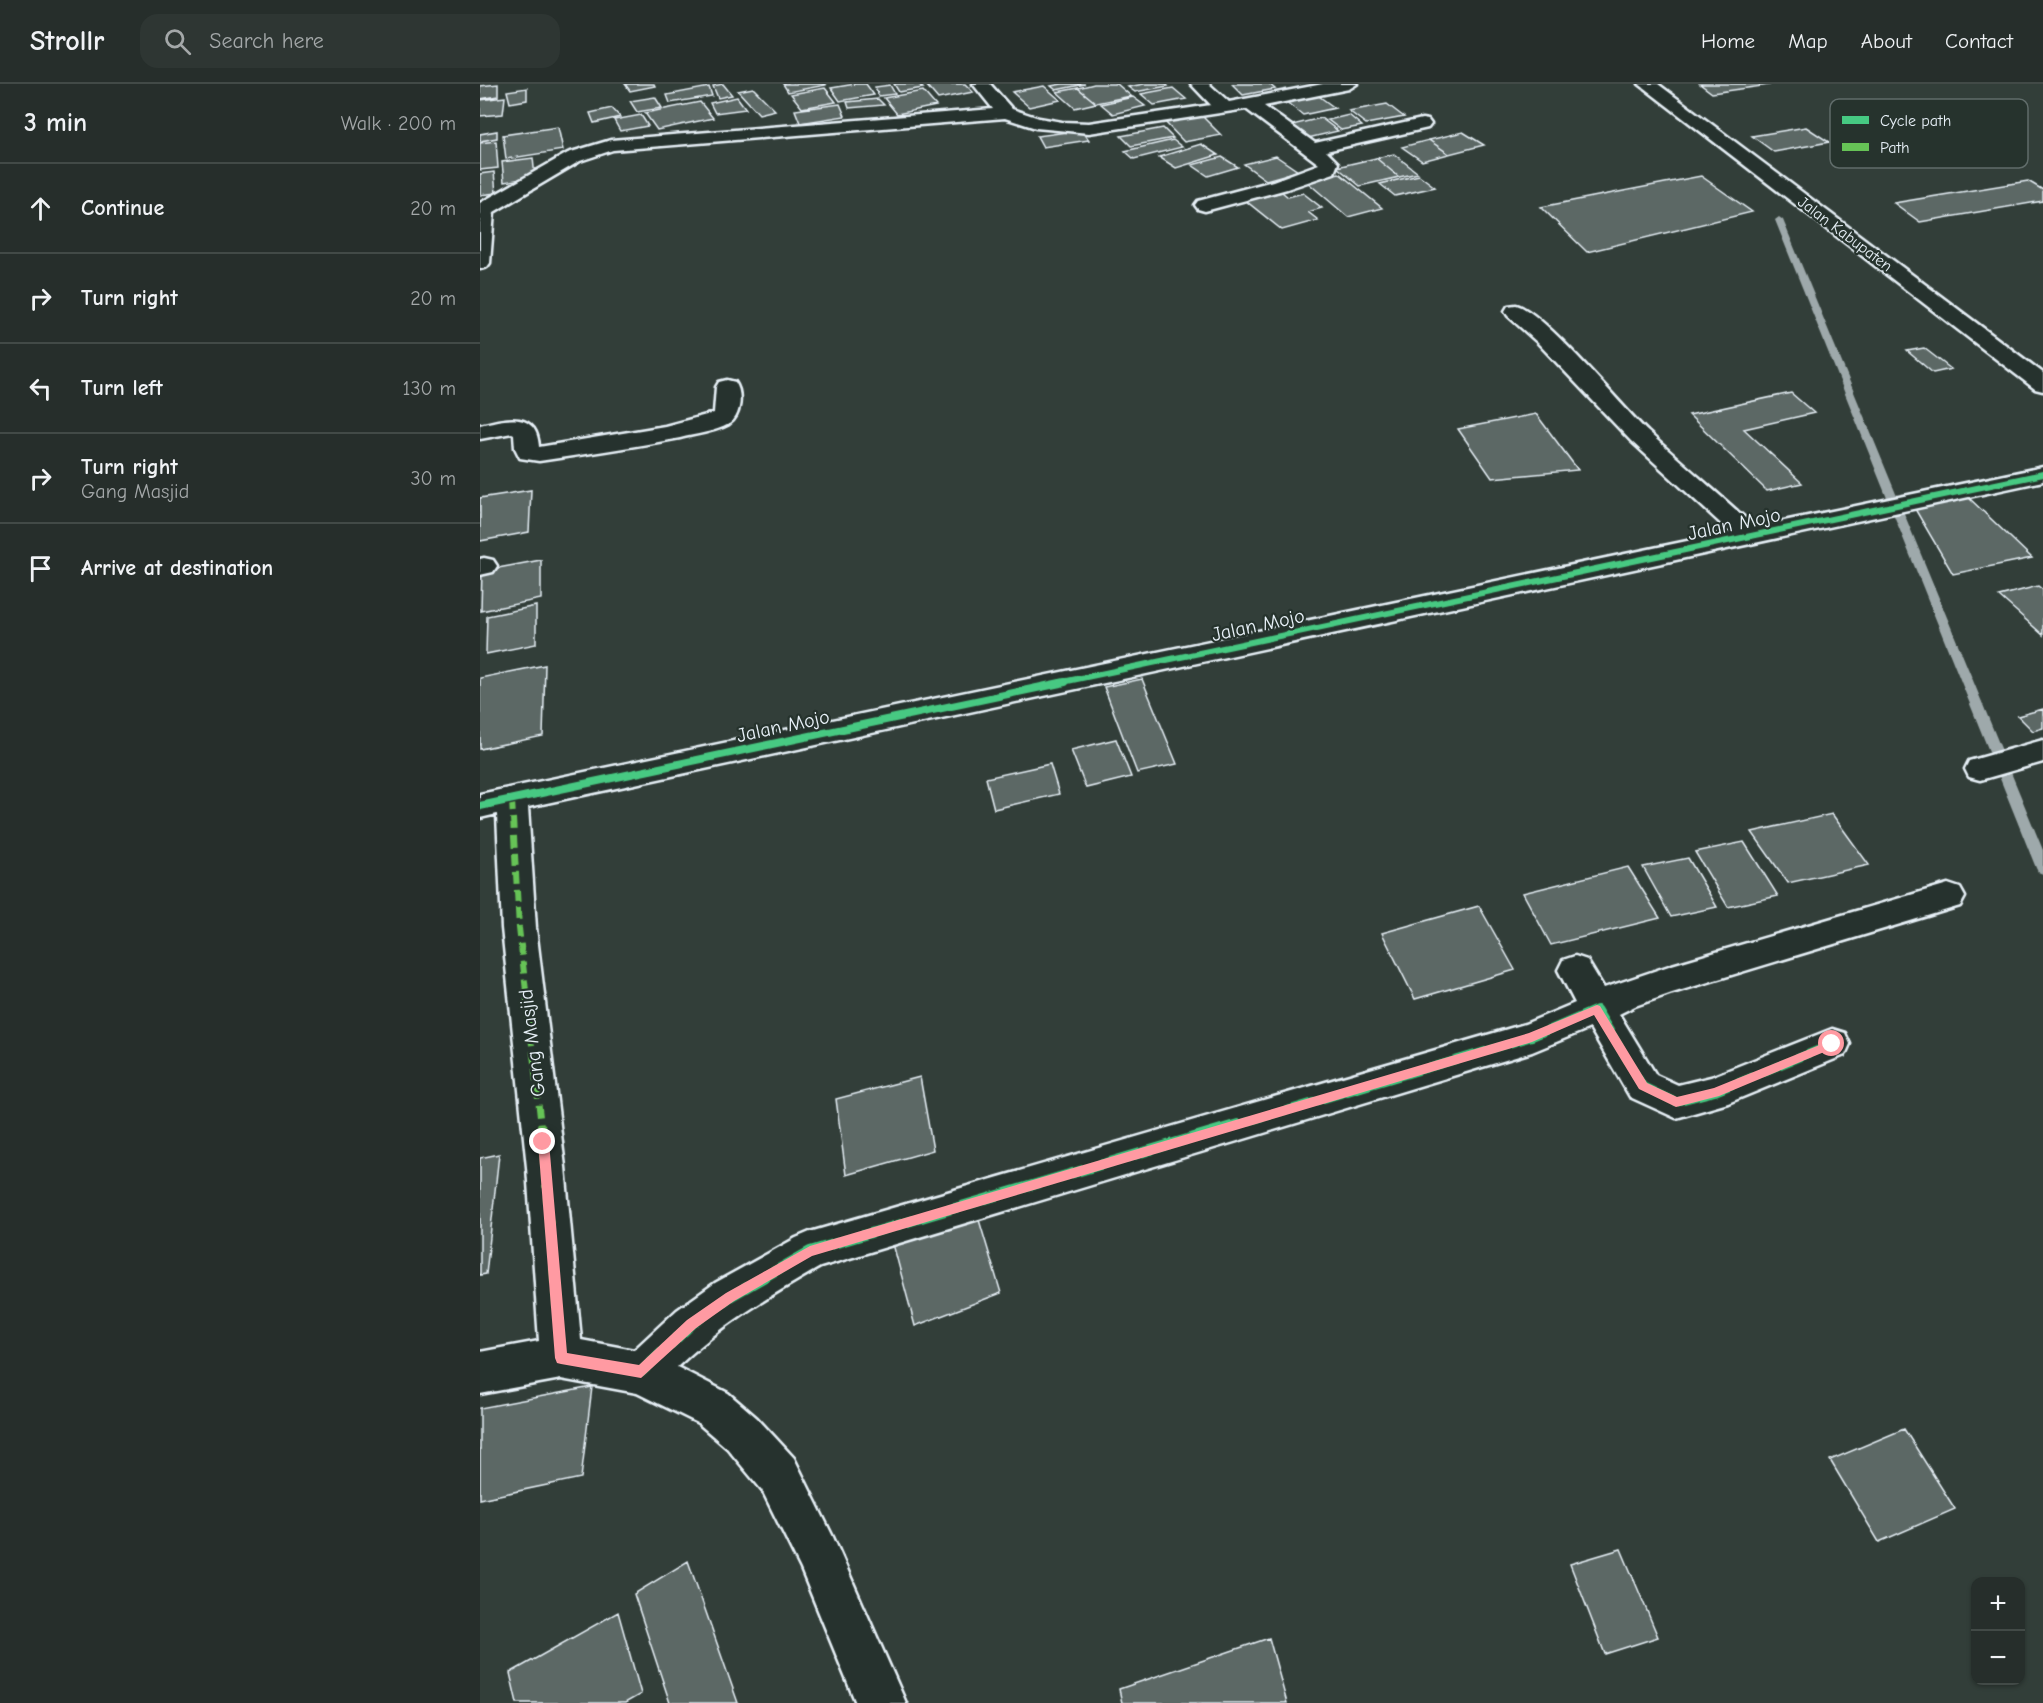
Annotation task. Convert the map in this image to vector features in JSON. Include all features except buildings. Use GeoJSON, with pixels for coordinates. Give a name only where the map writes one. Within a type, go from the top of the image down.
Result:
{"type":"FeatureCollection","features":[{"type":"Feature","properties":{"kind":"street"},"geometry":{"type":"LineString","coordinates":[[981,84],[1006,113]]}},
{"type":"Feature","properties":{"kind":"street"},"geometry":{"type":"LineString","coordinates":[[1199,84],[1226,108]]}},
{"type":"Feature","properties":{"kind":"street"},"geometry":{"type":"LineString","coordinates":[[480,263],[483,209],[561,163],[599,147],[1006,113],[1036,123],[1062,128],[1089,128],[1250,104],[1349,84]]}},
{"type":"Feature","properties":{"kind":"street","name":"Jalan Kabupaten"},"geometry":{"type":"LineString","coordinates":[[1647,84],[2043,384]]}},
{"type":"Feature","properties":{"kind":"street"},"geometry":{"type":"LineString","coordinates":[[1206,205],[1280,185],[1327,169],[1329,163],[1250,104]]}},
{"type":"Feature","properties":{"kind":"street"},"geometry":{"type":"LineString","coordinates":[[1312,149],[1422,124]]}},
{"type":"Feature","properties":{"kind":"street"},"geometry":{"type":"LineString","coordinates":[[1516,311],[1546,338],[1639,436],[1751,537]]}},
{"type":"Feature","properties":{"kind":"street"},"geometry":{"type":"LineString","coordinates":[[480,432],[508,426],[522,429],[526,434],[526,447],[529,453],[539,454],[691,428],[720,420],[725,414],[727,387]]}},
{"type":"Feature","properties":{"kind":"street","name":"Jalan Mojo"},"geometry":{"type":"LineString","coordinates":[[496,803],[1864,514],[2043,474]]}},
{"type":"Feature","properties":{"kind":"street"},"geometry":{"type":"LineString","coordinates":[[1980,769],[2040,752]]}},
{"type":"Feature","properties":{"kind":"street","name":"Gang Masjid"},"geometry":{"type":"LineString","coordinates":[[496,803],[512,862],[516,915],[543,1142],[561,1358]]}},
{"type":"Feature","properties":{"kind":"street"},"geometry":{"type":"LineString","coordinates":[[641,1372],[692,1324],[730,1297],[810,1251],[1532,1037],[1597,1009],[1623,995],[1948,897]]}},
{"type":"Feature","properties":{"kind":"street"},"geometry":{"type":"LineString","coordinates":[[1575,970],[1643,1086],[1676,1102],[1715,1092],[1832,1044]]}},
{"type":"Feature","properties":{"kind":"street"},"geometry":{"type":"LineString","coordinates":[[480,1373],[561,1358],[641,1372],[713,1408],[742,1433],[778,1474],[817,1553],[881,1703]]}},
{"type":"Feature","properties":{"kind":"waterway"},"geometry":{"type":"LineString","coordinates":[[1779,220],[2043,868]]}},
{"type":"Feature","properties":{"kind":"marked path"},"geometry":{"type":"LineString","coordinates":[[512,800],[519,928],[546,1167],[561,1358]]}},
{"type":"Feature","properties":{"kind":"cycle path"},"geometry":{"type":"LineString","coordinates":[[480,806],[2043,474]]}},
{"type":"Feature","properties":{"kind":"cycle path"},"geometry":{"type":"LineString","coordinates":[[641,1372],[692,1324],[730,1297],[810,1251],[1532,1037],[1597,1009],[1643,1086],[1676,1102],[1715,1092],[1832,1044]]}},
{"type":"Feature","properties":{"kind":"route"},"geometry":{"type":"LineString","coordinates":[[543,1142],[561,1358],[641,1372],[692,1324],[730,1297],[810,1251],[1532,1037],[1597,1009],[1643,1086],[1676,1102],[1715,1092],[1832,1044]]}}]}
